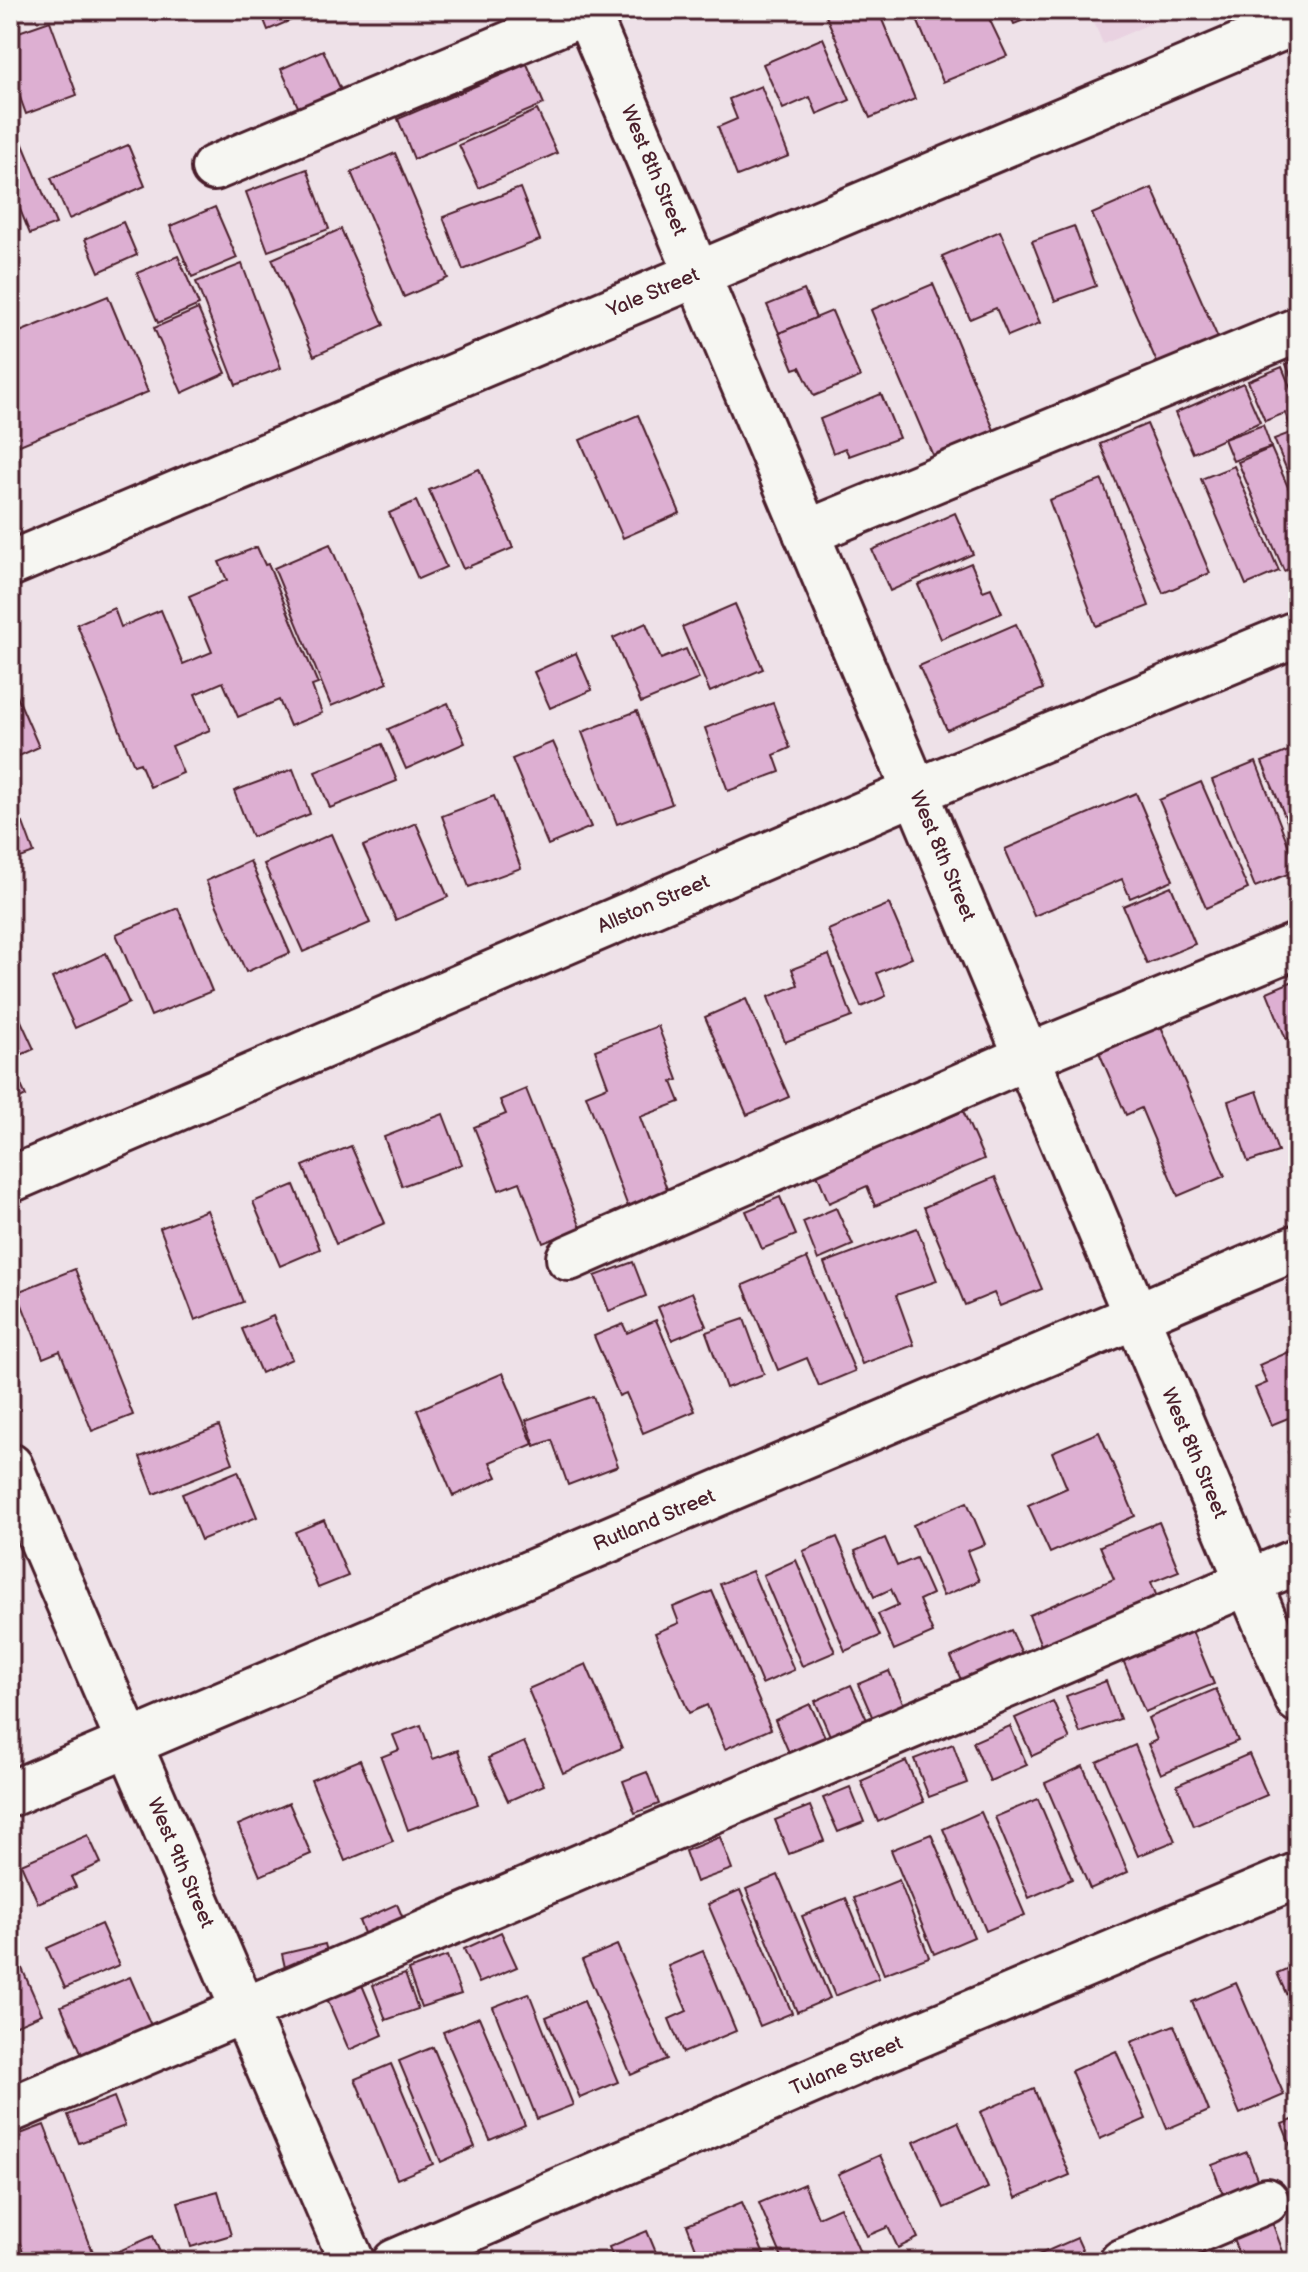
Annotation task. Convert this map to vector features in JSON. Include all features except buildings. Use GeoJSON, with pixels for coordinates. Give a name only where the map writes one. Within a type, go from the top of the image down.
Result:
{"type":"FeatureCollection","features":[{"type":"Feature","properties":{"kind":"street"},"geometry":{"type":"LineString","coordinates":[[214,168],[588,11]]}},
{"type":"Feature","properties":{"kind":"street","name":"West 8th Street"},"geometry":{"type":"LineString","coordinates":[[588,11],[1298,1700]]}},
{"type":"Feature","properties":{"kind":"street","name":"Yale Street"},"geometry":{"type":"LineString","coordinates":[[10,564],[1298,21]]}},
{"type":"Feature","properties":{"kind":"street"},"geometry":{"type":"LineString","coordinates":[[806,533],[1298,330]]}},
{"type":"Feature","properties":{"kind":"street","name":"Allston Street"},"geometry":{"type":"LineString","coordinates":[[10,1180],[915,792],[1298,633]]}},
{"type":"Feature","properties":{"kind":"street"},"geometry":{"type":"LineString","coordinates":[[569,1258],[1027,1057],[1298,945]]}},
{"type":"Feature","properties":{"kind":"street","name":"Rutland Street"},"geometry":{"type":"LineString","coordinates":[[10,1794],[1298,1247]]}},
{"type":"Feature","properties":{"kind":"street","name":"West 9th Street"},"geometry":{"type":"LineString","coordinates":[[13,1481],[352,2262]]}},
{"type":"Feature","properties":{"kind":"street"},"geometry":{"type":"LineString","coordinates":[[10,2110],[1298,1561]]}},
{"type":"Feature","properties":{"kind":"street","name":"Tulane Street"},"geometry":{"type":"LineString","coordinates":[[395,2262],[883,2050],[1298,1875]]}},
{"type":"Feature","properties":{"kind":"street"},"geometry":{"type":"LineString","coordinates":[[1122,2262],[1266,2201]]}},
{"type":"Feature","properties":{"kind":"shaded area"},"geometry":{"type":"Polygon","coordinates":[[[1089,10],[1182,10],[1103,44],[1089,10]]]}}]}
